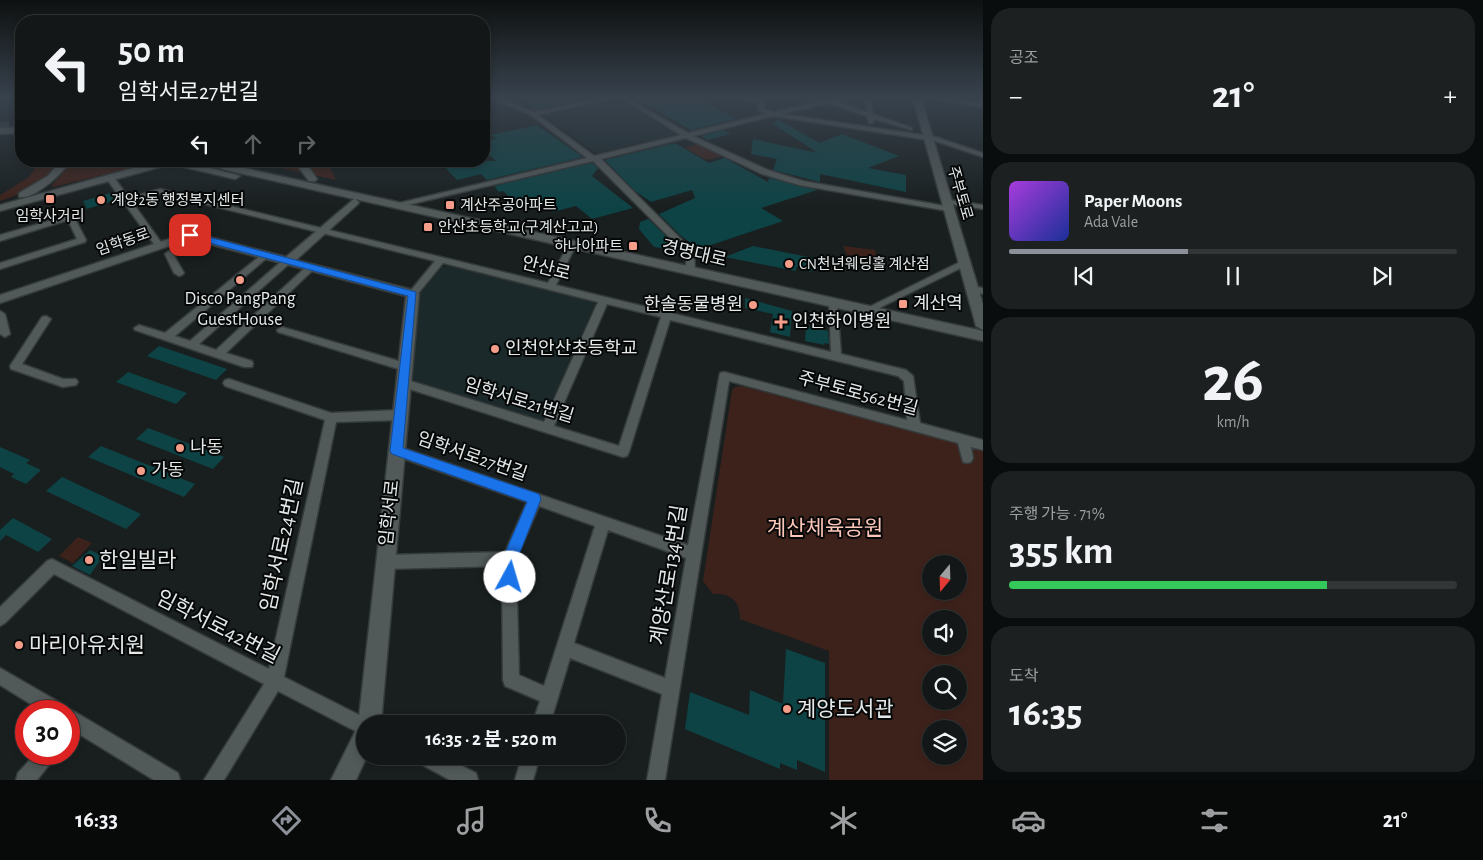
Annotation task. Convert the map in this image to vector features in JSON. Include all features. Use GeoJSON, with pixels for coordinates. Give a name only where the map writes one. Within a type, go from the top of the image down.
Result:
{"type":"FeatureCollection","features":[{"type":"Feature","properties":{"kind":"street"},"geometry":{"type":"LineString","coordinates":[[560,134],[592,158],[598,160],[691,254],[690,271]]}},
{"type":"Feature","properties":{"kind":"street"},"geometry":{"type":"LineString","coordinates":[[915,134],[928,136]]}},
{"type":"Feature","properties":{"kind":"street"},"geometry":{"type":"LineString","coordinates":[[923,134],[983,154]]}},
{"type":"Feature","properties":{"kind":"street"},"geometry":{"type":"LineString","coordinates":[[398,206],[686,135],[780,177],[947,205],[983,208]]}},
{"type":"Feature","properties":{"kind":"street","name":"주부토로"},"geometry":{"type":"LineString","coordinates":[[928,136],[983,326]]}},
{"type":"Feature","properties":{"kind":"street"},"geometry":{"type":"LineString","coordinates":[[0,207],[35,190],[62,167]]}},
{"type":"Feature","properties":{"kind":"street"},"geometry":{"type":"LineString","coordinates":[[0,207],[149,167]]}},
{"type":"Feature","properties":{"kind":"street","name":"경명대로"},"geometry":{"type":"LineString","coordinates":[[230,167],[354,202],[398,206]]}},
{"type":"Feature","properties":{"kind":"street","name":"경명대로"},"geometry":{"type":"LineString","coordinates":[[230,167],[983,336]]}},
{"type":"Feature","properties":{"kind":"street","name":"경명대로"},"geometry":{"type":"LineString","coordinates":[[233,167],[312,179],[378,195],[398,206]]}},
{"type":"Feature","properties":{"kind":"street"},"geometry":{"type":"LineString","coordinates":[[303,167],[312,179]]}},
{"type":"Feature","properties":{"kind":"street"},"geometry":{"type":"LineString","coordinates":[[110,178],[159,246]]}},
{"type":"Feature","properties":{"kind":"street","name":"안산로"},"geometry":{"type":"LineString","coordinates":[[127,201],[160,191],[902,373],[909,379],[914,426]]}},
{"type":"Feature","properties":{"kind":"street"},"geometry":{"type":"LineString","coordinates":[[192,345],[354,202]]}},
{"type":"Feature","properties":{"kind":"street"},"geometry":{"type":"LineString","coordinates":[[0,238],[70,217],[82,240],[0,266]]}},
{"type":"Feature","properties":{"kind":"street","name":"임학동로"},"geometry":{"type":"LineString","coordinates":[[0,299],[190,235],[287,261]]}},
{"type":"Feature","properties":{"kind":"street"},"geometry":{"type":"LineString","coordinates":[[550,287],[572,245]]}},
{"type":"Feature","properties":{"kind":"street"},"geometry":{"type":"LineString","coordinates":[[169,254],[179,273]]}},
{"type":"Feature","properties":{"kind":"street"},"geometry":{"type":"LineString","coordinates":[[167,337],[264,255]]}},
{"type":"Feature","properties":{"kind":"street"},"geometry":{"type":"LineString","coordinates":[[287,261],[413,294],[440,260]]}},
{"type":"Feature","properties":{"kind":"street"},"geometry":{"type":"LineString","coordinates":[[866,311],[964,263]]}},
{"type":"Feature","properties":{"kind":"street"},"geometry":{"type":"LineString","coordinates":[[218,354],[311,267]]}},
{"type":"Feature","properties":{"kind":"street"},"geometry":{"type":"LineString","coordinates":[[971,289],[983,291]]}},
{"type":"Feature","properties":{"kind":"street","name":"임학서로"},"geometry":{"type":"LineString","coordinates":[[369,715],[413,294]]}},
{"type":"Feature","properties":{"kind":"street"},"geometry":{"type":"LineString","coordinates":[[547,428],[604,300]]}},
{"type":"Feature","properties":{"kind":"street"},"geometry":{"type":"LineString","coordinates":[[834,304],[836,357]]}},
{"type":"Feature","properties":{"kind":"street"},"geometry":{"type":"LineString","coordinates":[[0,314],[5,334]]}},
{"type":"Feature","properties":{"kind":"street","name":"임학서로21번길"},"geometry":{"type":"LineString","coordinates":[[282,330],[547,428],[623,452],[667,315]]}},
{"type":"Feature","properties":{"kind":"street"},"geometry":{"type":"LineString","coordinates":[[46,319],[15,366],[63,383],[72,382]]}},
{"type":"Feature","properties":{"kind":"street"},"geometry":{"type":"LineString","coordinates":[[139,328],[248,364]]}},
{"type":"Feature","properties":{"kind":"street","name":"주부토로562번길"},"geometry":{"type":"LineString","coordinates":[[724,376],[983,444]]}},
{"type":"Feature","properties":{"kind":"street","name":"계양산로134번길"},"geometry":{"type":"LineString","coordinates":[[656,780],[724,376]]}},
{"type":"Feature","properties":{"kind":"street"},"geometry":{"type":"LineString","coordinates":[[229,383],[331,418],[400,414]]}},
{"type":"Feature","properties":{"kind":"street","name":"임학서로24번길"},"geometry":{"type":"LineString","coordinates":[[213,780],[275,680],[331,418]]}},
{"type":"Feature","properties":{"kind":"street"},"geometry":{"type":"LineString","coordinates":[[963,439],[967,458]]}},
{"type":"Feature","properties":{"kind":"street","name":"임학서로27번길"},"geometry":{"type":"LineString","coordinates":[[397,451],[694,554]]}},
{"type":"Feature","properties":{"kind":"street","name":"임학서로27번길"},"geometry":{"type":"LineString","coordinates":[[535,499],[510,560],[511,680],[549,696]]}},
{"type":"Feature","properties":{"kind":"street"},"geometry":{"type":"LineString","coordinates":[[544,715],[604,522]]}},
{"type":"Feature","properties":{"kind":"street","name":"임학서로"},"geometry":{"type":"LineString","coordinates":[[385,562],[510,560]]}},
{"type":"Feature","properties":{"kind":"street","name":"임학서로42번길"},"geometry":{"type":"LineString","coordinates":[[2,612],[52,566],[356,721]]}},
{"type":"Feature","properties":{"kind":"street"},"geometry":{"type":"LineString","coordinates":[[565,648],[672,690]]}},
{"type":"Feature","properties":{"kind":"street"},"geometry":{"type":"LineString","coordinates":[[0,676],[40,700]]}},
{"type":"Feature","properties":{"kind":"street"},"geometry":{"type":"LineString","coordinates":[[80,728],[171,780]]}},
{"type":"Feature","properties":{"kind":"street"},"geometry":{"type":"LineString","coordinates":[[343,780],[356,753]]}},
{"type":"Feature","properties":{"kind":"street"},"geometry":{"type":"LineString","coordinates":[[25,780],[38,765]]}},
{"type":"Feature","properties":{"kind":"street"},"geometry":{"type":"LineString","coordinates":[[440,765],[469,780]]}},
{"type":"Feature","properties":{"kind":"street"},"geometry":{"type":"LineString","coordinates":[[524,780],[528,765]]}},
{"type":"Feature","properties":{"kind":"shaded area"},"geometry":{"type":"Polygon","coordinates":[[[571,134],[676,134],[596,153],[571,134]]]}},
{"type":"Feature","properties":{"kind":"shaded area","name":"인천안산초등학교"},"geometry":{"type":"Polygon","coordinates":[[[448,266],[595,304],[543,422],[418,383],[411,376],[420,294],[442,267],[448,266]]]}},
{"type":"Feature","properties":{"kind":"green space"},"geometry":{"type":"Polygon","coordinates":[[[698,144],[723,156],[706,160],[685,148],[698,144]]]}},
{"type":"Feature","properties":{"kind":"green space"},"geometry":{"type":"Polygon","coordinates":[[[36,167],[55,167],[41,181],[25,191],[0,201],[0,195],[29,177],[36,167]]]}},
{"type":"Feature","properties":{"kind":"green space"},"geometry":{"type":"Polygon","coordinates":[[[68,167],[136,167],[53,187],[51,186],[68,167]]]}},
{"type":"Feature","properties":{"kind":"green space"},"geometry":{"type":"Polygon","coordinates":[[[276,167],[330,167],[336,180],[276,167]]]}},
{"type":"Feature","properties":{"kind":"green space"},"geometry":{"type":"Polygon","coordinates":[[[843,246],[875,250],[878,268],[850,262],[843,246]]]}},
{"type":"Feature","properties":{"kind":"green space","name":"계산체육공원"},"geometry":{"type":"Polygon","coordinates":[[[741,386],[983,450],[983,780],[829,780],[829,651],[740,619],[738,607],[733,599],[725,595],[713,594],[703,581],[732,390],[735,387],[741,386]]]}},
{"type":"Feature","properties":{"kind":"green space"},"geometry":{"type":"Polygon","coordinates":[[[78,537],[92,543],[73,563],[59,556],[78,537]]]}},
{"type":"Feature","properties":{"kind":"building"},"geometry":{"type":"Polygon","coordinates":[[[551,134],[583,157],[487,180],[481,174],[457,180],[445,167],[490,167],[490,161],[496,161],[490,156],[490,140],[496,139],[491,135],[551,134]]]}},
{"type":"Feature","properties":{"kind":"building"},"geometry":{"type":"Polygon","coordinates":[[[707,134],[729,134],[708,140],[701,136],[707,134]]]}},
{"type":"Feature","properties":{"kind":"building"},"geometry":{"type":"Polygon","coordinates":[[[789,134],[804,134],[819,143],[843,134],[899,156],[868,168],[906,175],[906,192],[820,174],[820,182],[773,170],[777,159],[751,154],[753,139],[818,153],[789,134]]]}},
{"type":"Feature","properties":{"kind":"building"},"geometry":{"type":"Polygon","coordinates":[[[675,143],[709,163],[725,158],[768,182],[769,178],[817,190],[761,208],[783,221],[699,249],[680,235],[659,214],[695,198],[692,190],[651,202],[635,191],[605,160],[675,143]]]}},
{"type":"Feature","properties":{"kind":"building"},"geometry":{"type":"Polygon","coordinates":[[[592,163],[598,168],[592,176],[633,208],[592,219],[576,206],[553,212],[538,199],[517,204],[503,191],[499,192],[494,186],[592,163]]]}},
{"type":"Feature","properties":{"kind":"building","name":"계양2동 행정복지센터"},"geometry":{"type":"Polygon","coordinates":[[[114,192],[119,199],[87,209],[83,201],[114,192]]]}},
{"type":"Feature","properties":{"kind":"building"},"geometry":{"type":"Polygon","coordinates":[[[648,219],[680,251],[654,247],[639,229],[640,222],[648,219]]]}},
{"type":"Feature","properties":{"kind":"building","name":"CN천년웨딩홀 계산점"},"geometry":{"type":"Polygon","coordinates":[[[753,246],[818,259],[818,268],[809,272],[809,268],[796,267],[796,271],[725,257],[753,246]]]}},
{"type":"Feature","properties":{"kind":"building","name":"인천하이병원"},"geometry":{"type":"Polygon","coordinates":[[[745,298],[792,311],[790,337],[770,332],[773,314],[745,308],[745,298]]]}},
{"type":"Feature","properties":{"kind":"building"},"geometry":{"type":"Polygon","coordinates":[[[806,326],[828,331],[829,344],[805,341],[806,326]]]}},
{"type":"Feature","properties":{"kind":"building"},"geometry":{"type":"Polygon","coordinates":[[[159,346],[227,369],[216,380],[147,356],[159,346]]]}},
{"type":"Feature","properties":{"kind":"building","name":"나동"},"geometry":{"type":"Polygon","coordinates":[[[128,372],[187,393],[176,404],[116,382],[128,372]]]}},
{"type":"Feature","properties":{"kind":"building","name":"나동"},"geometry":{"type":"Polygon","coordinates":[[[148,428],[224,457],[213,469],[136,439],[148,428]]]}},
{"type":"Feature","properties":{"kind":"building","name":"가동"},"geometry":{"type":"Polygon","coordinates":[[[101,446],[195,484],[184,497],[88,457],[101,446]]]}},
{"type":"Feature","properties":{"kind":"building"},"geometry":{"type":"Polygon","coordinates":[[[0,447],[30,460],[26,463],[41,470],[26,484],[11,477],[14,474],[0,467],[0,447]]]}},
{"type":"Feature","properties":{"kind":"building"},"geometry":{"type":"Polygon","coordinates":[[[62,477],[141,514],[126,529],[46,491],[62,477]]]}},
{"type":"Feature","properties":{"kind":"building"},"geometry":{"type":"Polygon","coordinates":[[[13,518],[52,539],[38,552],[6,535],[0,541],[0,530],[13,518]]]}},
{"type":"Feature","properties":{"kind":"building","name":"한일빌라"},"geometry":{"type":"Polygon","coordinates":[[[90,550],[103,556],[90,575],[72,566],[90,550]]]}},
{"type":"Feature","properties":{"kind":"building","name":"계양도서관"},"geometry":{"type":"Polygon","coordinates":[[[786,649],[825,663],[825,772],[797,760],[797,770],[780,763],[780,769],[685,729],[690,692],[749,715],[750,690],[783,704],[786,649]]]}},
{"type":"Feature","properties":{"kind":"place","name":"임학사거리"},"geometry":{"type":"Point","coordinates":[50,199]}},
{"type":"Feature","properties":{"kind":"place","name":"계양2동 행정복지센터"},"geometry":{"type":"Point","coordinates":[101,200]}},
{"type":"Feature","properties":{"kind":"place","name":"계산주공아파트"},"geometry":{"type":"Point","coordinates":[450,205]}},
{"type":"Feature","properties":{"kind":"place","name":"안산초등학교(구계산고교)"},"geometry":{"type":"Point","coordinates":[428,227]}},
{"type":"Feature","properties":{"kind":"place","name":"하나아파트"},"geometry":{"type":"Point","coordinates":[633,246]}},
{"type":"Feature","properties":{"kind":"place","name":"CN천년웨딩홀 계산점"},"geometry":{"type":"Point","coordinates":[789,264]}},
{"type":"Feature","properties":{"kind":"place","name":"Disco PangPang GuestHouse"},"geometry":{"type":"Point","coordinates":[240,280]}},
{"type":"Feature","properties":{"kind":"place","name":"계산역"},"geometry":{"type":"Point","coordinates":[903,304]}},
{"type":"Feature","properties":{"kind":"place","name":"한솔동물병원"},"geometry":{"type":"Point","coordinates":[753,305]}},
{"type":"Feature","properties":{"kind":"place","name":"인천하이병원"},"geometry":{"type":"Point","coordinates":[781,322]}},
{"type":"Feature","properties":{"kind":"place","name":"인천안산초등학교"},"geometry":{"type":"Point","coordinates":[495,349]}},
{"type":"Feature","properties":{"kind":"place","name":"나동"},"geometry":{"type":"Point","coordinates":[180,448]}},
{"type":"Feature","properties":{"kind":"place","name":"가동"},"geometry":{"type":"Point","coordinates":[141,471]}},
{"type":"Feature","properties":{"kind":"place","name":"한일빌라"},"geometry":{"type":"Point","coordinates":[89,560]}},
{"type":"Feature","properties":{"kind":"place","name":"마리아유치원"},"geometry":{"type":"Point","coordinates":[19,645]}},
{"type":"Feature","properties":{"kind":"place","name":"계양도서관"},"geometry":{"type":"Point","coordinates":[787,709]}},
{"type":"Feature","properties":{"kind":"route"},"geometry":{"type":"LineString","coordinates":[[190,235],[413,294],[397,451],[535,499],[510,560],[510,577]]}}]}
